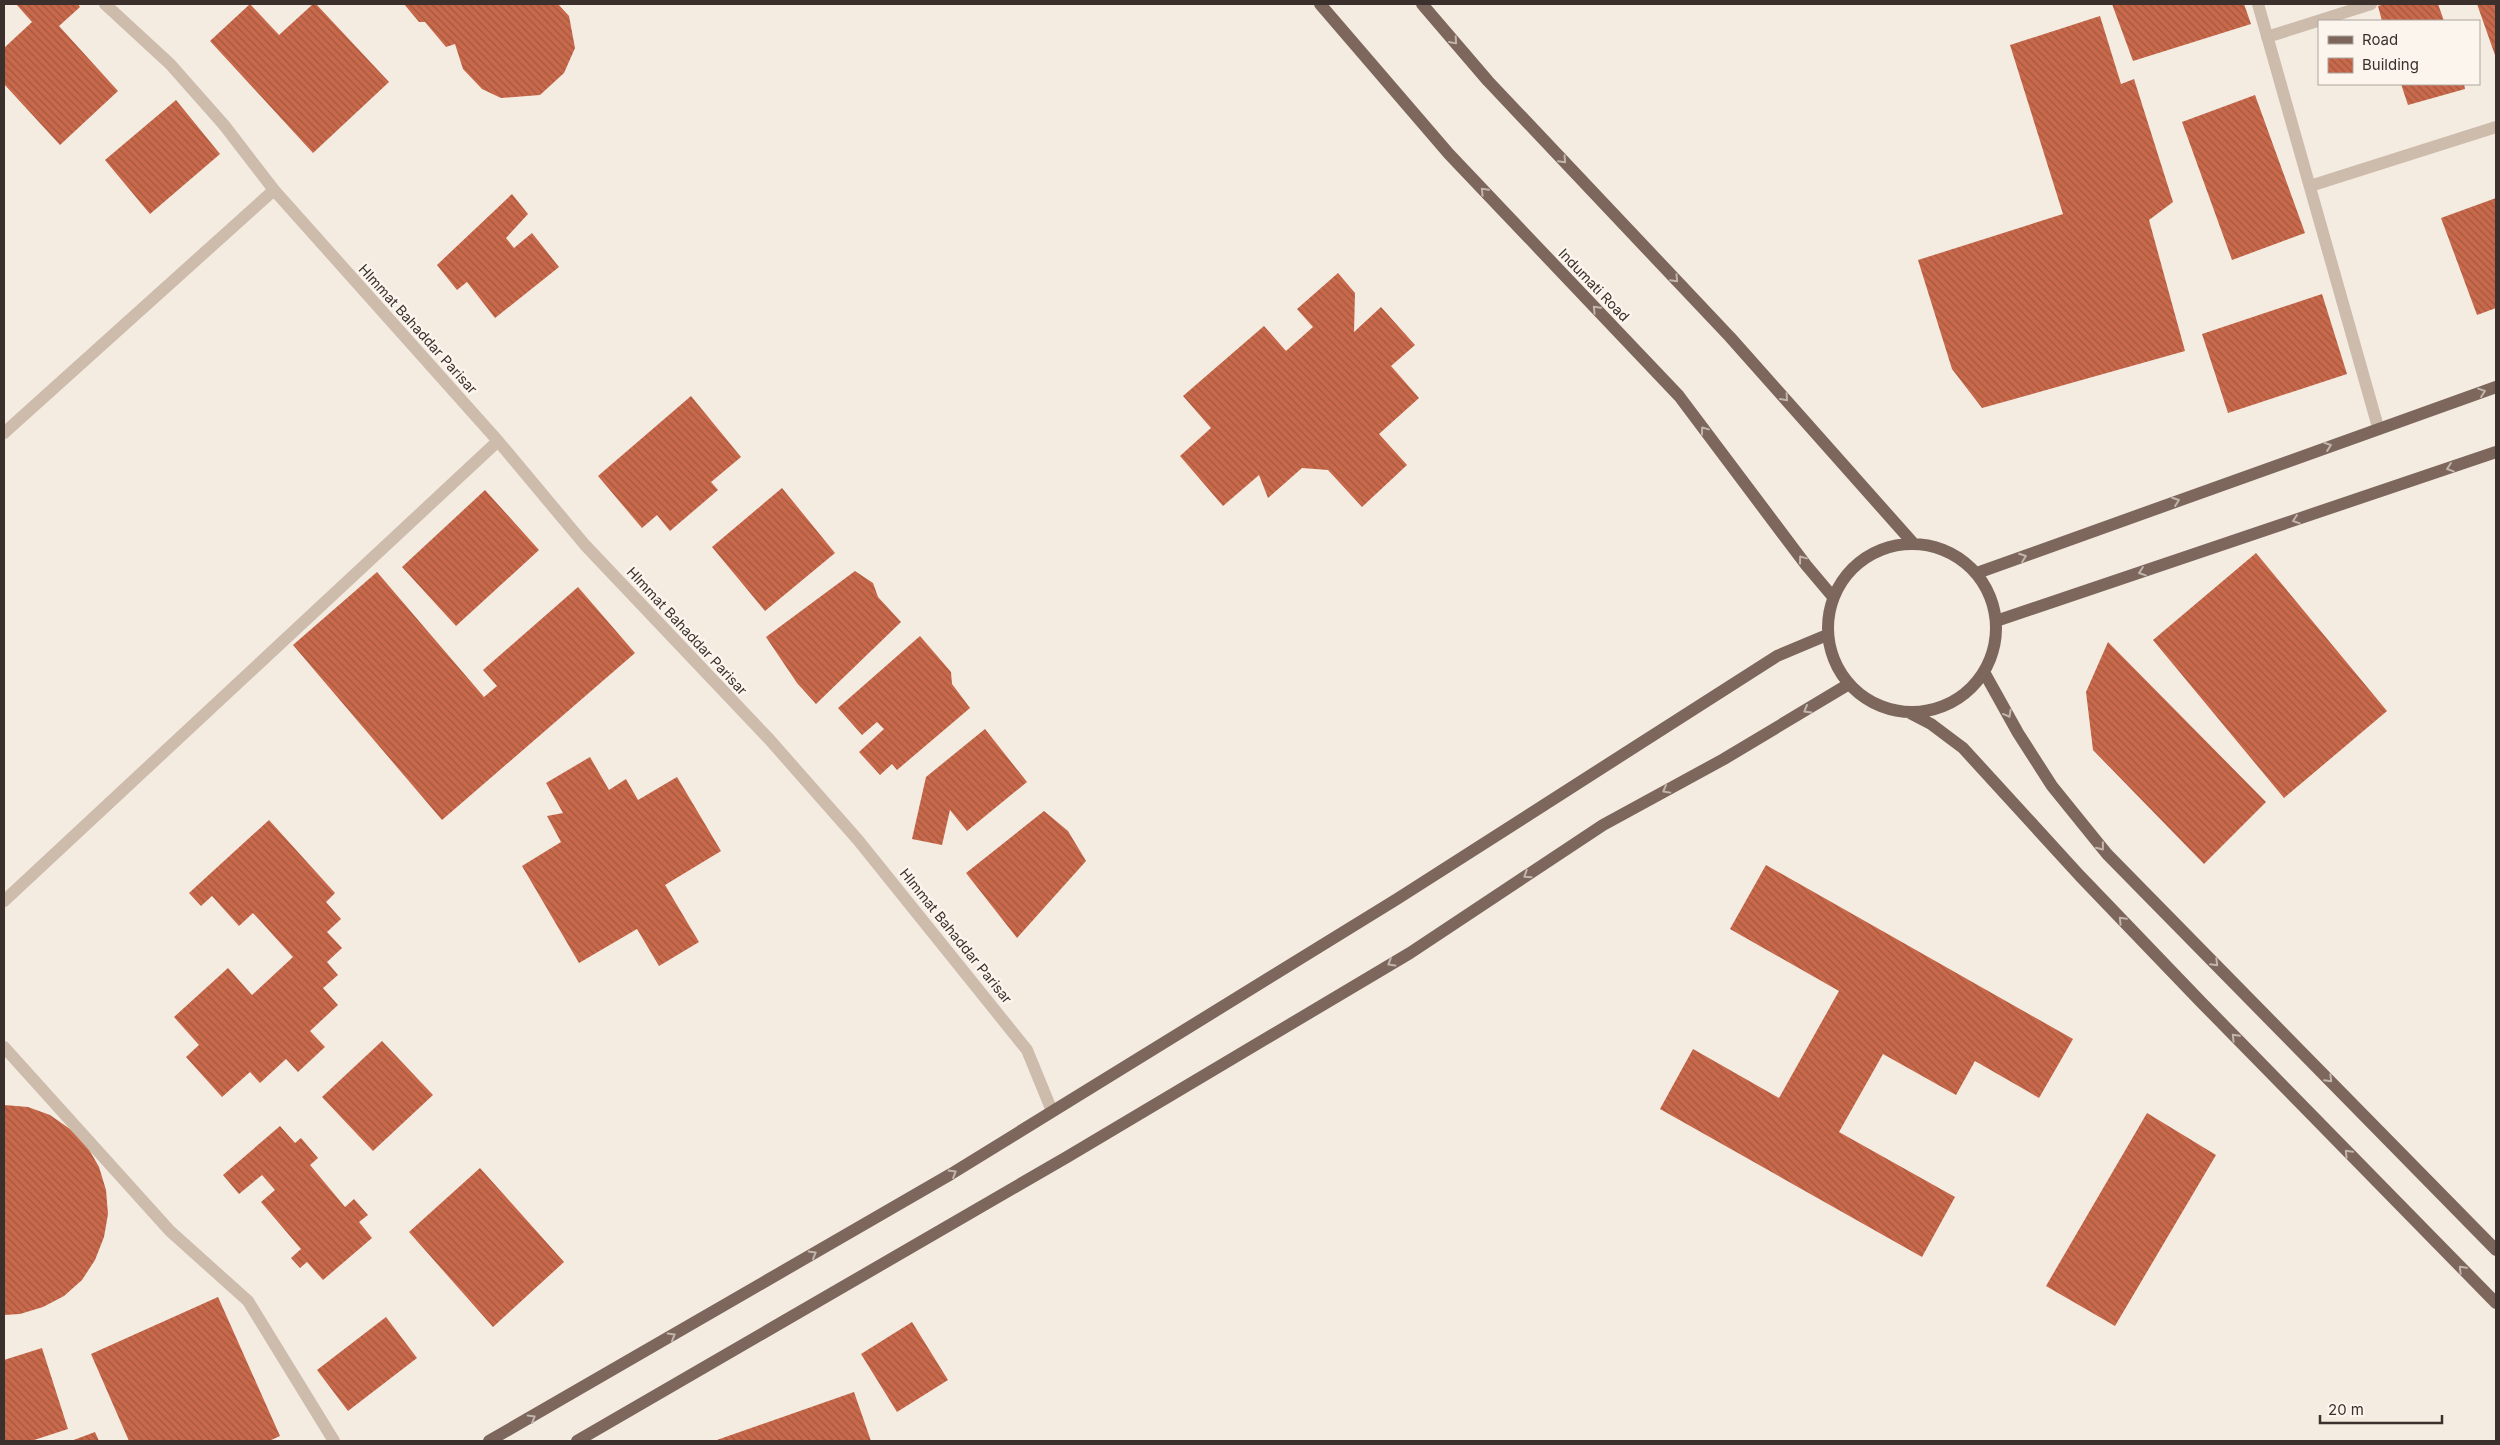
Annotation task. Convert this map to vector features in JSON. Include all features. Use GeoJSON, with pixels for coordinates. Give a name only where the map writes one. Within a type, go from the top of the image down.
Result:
{"type":"FeatureCollection","features":[{"type":"Feature","properties":{"kind":"main road","name":"Indumati Road"},"geometry":{"type":"LineString","coordinates":[[1320,4],[1449,154],[1680,396],[1806,565],[1834,597]]}},
{"type":"Feature","properties":{"kind":"main road"},"geometry":{"type":"LineString","coordinates":[[1422,4],[1488,81],[1730,337],[1913,542]]}},
{"type":"Feature","properties":{"kind":"main road"},"geometry":{"type":"LineString","coordinates":[[1977,573],[2378,427],[2496,387]]}},
{"type":"Feature","properties":{"kind":"main road"},"geometry":{"type":"LineString","coordinates":[[1996,621],[2496,452]]}},
{"type":"Feature","properties":{"kind":"main road"},"geometry":{"type":"LineString","coordinates":[[1908,712],[1937,708],[1964,695],[1984,672],[1994,648],[1996,621],[1990,596],[1977,573],[1962,559],[1944,548],[1913,542],[1880,549],[1852,568],[1834,597],[1828,635],[1837,666],[1849,684],[1860,695],[1878,706],[1908,712],[1931,724],[1963,748],[2080,876],[2496,1303]]}},
{"type":"Feature","properties":{"kind":"main road"},"geometry":{"type":"LineString","coordinates":[[489,1441],[951,1174],[1397,899],[1777,656],[1828,635]]}},
{"type":"Feature","properties":{"kind":"main road"},"geometry":{"type":"LineString","coordinates":[[1984,672],[2018,733],[2052,786],[2107,854],[2496,1250]]}},
{"type":"Feature","properties":{"kind":"main road"},"geometry":{"type":"LineString","coordinates":[[577,1441],[1093,1142],[1410,952],[1603,825],[1724,759],[1849,684]]}},
{"type":"Feature","properties":{"kind":"street","name":"HImmat Bahaddar Parisar"},"geometry":{"type":"LineString","coordinates":[[104,4],[170,64],[224,125],[274,190],[498,441],[585,545],[769,739],[907,898],[1027,1050],[1052,1111]]}},
{"type":"Feature","properties":{"kind":"street"},"geometry":{"type":"LineString","coordinates":[[2258,4],[2378,427]]}},
{"type":"Feature","properties":{"kind":"street"},"geometry":{"type":"LineString","coordinates":[[2321,20],[2371,4]]}},
{"type":"Feature","properties":{"kind":"street"},"geometry":{"type":"LineString","coordinates":[[2267,37],[2318,21]]}},
{"type":"Feature","properties":{"kind":"street"},"geometry":{"type":"LineString","coordinates":[[2310,186],[2496,127]]}},
{"type":"Feature","properties":{"kind":"street"},"geometry":{"type":"LineString","coordinates":[[4,433],[274,190]]}},
{"type":"Feature","properties":{"kind":"street"},"geometry":{"type":"LineString","coordinates":[[4,901],[498,441]]}},
{"type":"Feature","properties":{"kind":"street"},"geometry":{"type":"LineString","coordinates":[[4,1047],[170,1231],[248,1301],[334,1441]]}},
{"type":"Feature","properties":{"kind":"building"},"geometry":{"type":"Polygon","coordinates":[[[16,4],[78,4],[80,7],[59,26],[118,91],[60,145],[4,84],[4,48],[32,22],[16,4]]]}},
{"type":"Feature","properties":{"kind":"building"},"geometry":{"type":"Polygon","coordinates":[[[250,4],[279,35],[313,4],[316,4],[389,82],[313,153],[210,41],[250,4]]]}},
{"type":"Feature","properties":{"kind":"building"},"geometry":{"type":"Polygon","coordinates":[[[404,4],[558,4],[569,16],[575,48],[564,73],[540,95],[501,98],[482,89],[463,69],[455,44],[446,47],[425,22],[419,22],[404,4]]]}},
{"type":"Feature","properties":{"kind":"building"},"geometry":{"type":"Polygon","coordinates":[[[2112,4],[2244,4],[2251,24],[2133,61],[2112,4]]]}},
{"type":"Feature","properties":{"kind":"building"},"geometry":{"type":"Polygon","coordinates":[[[2385,4],[2438,4],[2444,20],[2382,20],[2378,6],[2385,4]]]}},
{"type":"Feature","properties":{"kind":"building"},"geometry":{"type":"Polygon","coordinates":[[[2477,4],[2496,4],[2496,58],[2477,4]]]}},
{"type":"Feature","properties":{"kind":"building"},"geometry":{"type":"Polygon","coordinates":[[[2100,16],[2121,84],[2134,79],[2173,202],[2149,220],[2185,351],[1982,408],[1952,369],[1918,260],[2063,214],[2010,45],[2100,16]]]}},
{"type":"Feature","properties":{"kind":"building"},"geometry":{"type":"Polygon","coordinates":[[[2401,85],[2464,85],[2465,89],[2408,105],[2401,85]]]}},
{"type":"Feature","properties":{"kind":"building"},"geometry":{"type":"Polygon","coordinates":[[[2255,95],[2305,233],[2232,260],[2182,122],[2255,95]]]}},
{"type":"Feature","properties":{"kind":"building"},"geometry":{"type":"Polygon","coordinates":[[[176,100],[220,154],[150,214],[105,160],[176,100]]]}},
{"type":"Feature","properties":{"kind":"building"},"geometry":{"type":"Polygon","coordinates":[[[512,194],[528,214],[506,238],[514,248],[532,233],[559,267],[495,318],[467,282],[457,290],[437,265],[512,194]]]}},
{"type":"Feature","properties":{"kind":"building"},"geometry":{"type":"Polygon","coordinates":[[[2496,198],[2496,308],[2477,315],[2441,218],[2496,198]]]}},
{"type":"Feature","properties":{"kind":"building"},"geometry":{"type":"Polygon","coordinates":[[[1338,273],[1355,293],[1354,332],[1381,307],[1415,345],[1391,366],[1419,398],[1379,434],[1407,465],[1362,507],[1328,470],[1302,468],[1268,498],[1259,475],[1223,506],[1180,456],[1211,428],[1183,396],[1264,326],[1286,351],[1313,327],[1297,309],[1338,273]]]}},
{"type":"Feature","properties":{"kind":"building"},"geometry":{"type":"Polygon","coordinates":[[[2322,294],[2347,374],[2228,413],[2202,334],[2322,294]]]}},
{"type":"Feature","properties":{"kind":"building"},"geometry":{"type":"Polygon","coordinates":[[[691,396],[741,457],[711,482],[718,490],[670,531],[657,515],[642,528],[598,476],[691,396]]]}},
{"type":"Feature","properties":{"kind":"building"},"geometry":{"type":"Polygon","coordinates":[[[782,488],[835,553],[765,611],[712,547],[782,488]]]}},
{"type":"Feature","properties":{"kind":"building"},"geometry":{"type":"Polygon","coordinates":[[[485,490],[539,550],[456,626],[402,567],[485,490]]]}},
{"type":"Feature","properties":{"kind":"building"},"geometry":{"type":"Polygon","coordinates":[[[2256,553],[2387,711],[2284,798],[2153,640],[2256,553]]]}},
{"type":"Feature","properties":{"kind":"building"},"geometry":{"type":"Polygon","coordinates":[[[855,571],[873,583],[878,597],[901,622],[816,704],[797,683],[766,637],[855,571]]]}},
{"type":"Feature","properties":{"kind":"building"},"geometry":{"type":"Polygon","coordinates":[[[377,572],[484,697],[497,686],[483,670],[578,587],[635,653],[442,820],[293,645],[377,572]]]}},
{"type":"Feature","properties":{"kind":"building"},"geometry":{"type":"Polygon","coordinates":[[[920,636],[951,672],[952,684],[970,708],[897,770],[892,764],[880,775],[859,752],[884,729],[877,722],[862,735],[838,708],[920,636]]]}},
{"type":"Feature","properties":{"kind":"building"},"geometry":{"type":"Polygon","coordinates":[[[2108,642],[2266,802],[2204,864],[2093,750],[2086,692],[2108,642]]]}},
{"type":"Feature","properties":{"kind":"building"},"geometry":{"type":"Polygon","coordinates":[[[985,729],[1027,782],[967,831],[950,810],[942,845],[912,839],[926,777],[985,729]]]}},
{"type":"Feature","properties":{"kind":"building"},"geometry":{"type":"Polygon","coordinates":[[[590,757],[609,790],[626,779],[638,800],[677,777],[721,851],[665,885],[699,942],[659,966],[637,929],[579,963],[522,866],[561,842],[547,816],[563,813],[546,783],[590,757]]]}},
{"type":"Feature","properties":{"kind":"building"},"geometry":{"type":"Polygon","coordinates":[[[1044,811],[1068,831],[1086,861],[1017,938],[966,873],[1044,811]]]}},
{"type":"Feature","properties":{"kind":"building"},"geometry":{"type":"Polygon","coordinates":[[[269,820],[335,893],[326,902],[341,919],[327,932],[342,948],[327,962],[338,975],[323,988],[338,1005],[310,1031],[325,1047],[298,1072],[286,1059],[260,1083],[250,1072],[222,1097],[186,1057],[199,1045],[174,1017],[228,968],[252,995],[293,957],[253,913],[239,926],[212,896],[201,906],[189,893],[269,820]]]}},
{"type":"Feature","properties":{"kind":"building"},"geometry":{"type":"Polygon","coordinates":[[[1766,865],[2073,1039],[2039,1098],[1975,1061],[1956,1095],[1883,1054],[1839,1132],[1955,1197],[1922,1257],[1660,1109],[1693,1049],[1779,1098],[1839,991],[1730,929],[1766,865]]]}},
{"type":"Feature","properties":{"kind":"building"},"geometry":{"type":"Polygon","coordinates":[[[382,1041],[433,1095],[373,1151],[322,1097],[382,1041]]]}},
{"type":"Feature","properties":{"kind":"building"},"geometry":{"type":"Polygon","coordinates":[[[4,1105],[28,1107],[50,1115],[70,1129],[87,1146],[99,1167],[106,1190],[108,1214],[104,1237],[95,1260],[82,1280],[64,1296],[43,1307],[20,1314],[4,1315],[4,1105]]]}},
{"type":"Feature","properties":{"kind":"building"},"geometry":{"type":"Polygon","coordinates":[[[2147,1113],[2216,1155],[2115,1326],[2046,1286],[2147,1113]]]}},
{"type":"Feature","properties":{"kind":"building"},"geometry":{"type":"Polygon","coordinates":[[[280,1126],[295,1143],[301,1138],[318,1158],[310,1165],[345,1207],[354,1199],[368,1215],[359,1222],[372,1238],[323,1280],[307,1262],[300,1268],[291,1258],[301,1249],[261,1202],[275,1190],[262,1175],[239,1194],[223,1175],[280,1126]]]}},
{"type":"Feature","properties":{"kind":"building"},"geometry":{"type":"Polygon","coordinates":[[[480,1168],[564,1262],[493,1327],[409,1232],[480,1168]]]}},
{"type":"Feature","properties":{"kind":"building"},"geometry":{"type":"Polygon","coordinates":[[[218,1297],[280,1436],[269,1441],[129,1441],[91,1354],[218,1297]]]}},
{"type":"Feature","properties":{"kind":"building"},"geometry":{"type":"Polygon","coordinates":[[[386,1317],[417,1358],[348,1411],[317,1370],[386,1317]]]}},
{"type":"Feature","properties":{"kind":"building"},"geometry":{"type":"Polygon","coordinates":[[[912,1322],[948,1380],[897,1412],[861,1354],[912,1322]]]}},
{"type":"Feature","properties":{"kind":"building"},"geometry":{"type":"Polygon","coordinates":[[[42,1348],[68,1429],[31,1441],[4,1441],[4,1360],[42,1348]]]}},
{"type":"Feature","properties":{"kind":"building"},"geometry":{"type":"Polygon","coordinates":[[[854,1392],[871,1441],[714,1441],[854,1392]]]}},
{"type":"Feature","properties":{"kind":"building"},"geometry":{"type":"Polygon","coordinates":[[[95,1432],[99,1441],[71,1441],[95,1432]]]}}]}
